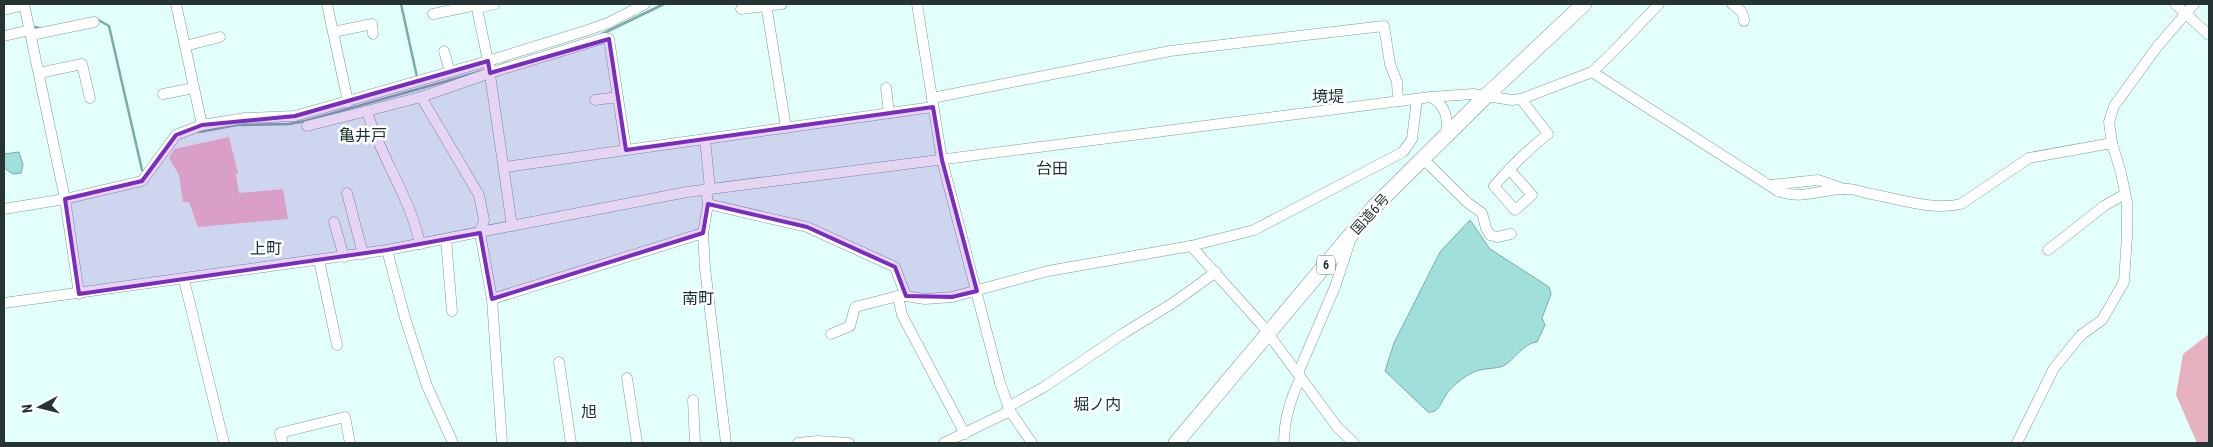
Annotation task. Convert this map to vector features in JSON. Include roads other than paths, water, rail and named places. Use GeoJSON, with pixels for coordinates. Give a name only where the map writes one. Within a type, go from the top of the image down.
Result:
{"type":"FeatureCollection","features":[{"type":"Feature","properties":{"kind":"highway","name":"国道6号"},"geometry":{"type":"LineString","coordinates":[[1176,443],[1375,206],[1486,96],[1584,4]]}},
{"type":"Feature","properties":{"kind":"street"},"geometry":{"type":"LineString","coordinates":[[4,10],[24,4],[65,199],[79,294]]}},
{"type":"Feature","properties":{"kind":"street"},"geometry":{"type":"LineString","coordinates":[[176,4],[202,125]]}},
{"type":"Feature","properties":{"kind":"street"},"geometry":{"type":"LineString","coordinates":[[327,4],[348,102]]}},
{"type":"Feature","properties":{"kind":"street"},"geometry":{"type":"LineString","coordinates":[[432,14],[495,4]]}},
{"type":"Feature","properties":{"kind":"street"},"geometry":{"type":"LineString","coordinates":[[4,209],[65,199],[142,181],[176,135],[202,125],[246,118],[295,116],[348,102],[584,31],[626,8],[645,4]]}},
{"type":"Feature","properties":{"kind":"street"},"geometry":{"type":"LineString","coordinates":[[741,9],[782,4]]}},
{"type":"Feature","properties":{"kind":"street"},"geometry":{"type":"LineString","coordinates":[[918,4],[942,160],[1000,383],[1009,409],[1032,443]]}},
{"type":"Feature","properties":{"kind":"street"},"geometry":{"type":"LineString","coordinates":[[4,303],[184,280],[363,254],[708,189],[1430,97],[1474,94],[1512,100],[1521,99],[1592,72],[1610,56],[1659,4]]}},
{"type":"Feature","properties":{"kind":"street"},"geometry":{"type":"LineString","coordinates":[[1732,4],[1741,10],[1744,15],[1744,21]]}},
{"type":"Feature","properties":{"kind":"street"},"geometry":{"type":"LineString","coordinates":[[2175,4],[2209,35]]}},
{"type":"Feature","properties":{"kind":"street"},"geometry":{"type":"LineString","coordinates":[[2017,443],[2054,368],[2081,335],[2102,320],[2124,282],[2127,236],[2125,194],[2108,122],[2114,106],[2157,47],[2194,4]]}},
{"type":"Feature","properties":{"kind":"street"},"geometry":{"type":"LineString","coordinates":[[766,5],[786,128]]}},
{"type":"Feature","properties":{"kind":"street"},"geometry":{"type":"LineString","coordinates":[[476,6],[490,73],[512,226]]}},
{"type":"Feature","properties":{"kind":"street"},"geometry":{"type":"LineString","coordinates":[[4,36],[94,22]]}},
{"type":"Feature","properties":{"kind":"street"},"geometry":{"type":"LineString","coordinates":[[333,32],[372,24],[373,34]]}},
{"type":"Feature","properties":{"kind":"street"},"geometry":{"type":"LineString","coordinates":[[505,167],[890,113],[932,102],[1170,51],[1384,26],[1390,64],[1396,82],[1398,101]]}},
{"type":"Feature","properties":{"kind":"street"},"geometry":{"type":"LineString","coordinates":[[185,46],[220,38]]}},
{"type":"Feature","properties":{"kind":"street"},"geometry":{"type":"LineString","coordinates":[[307,126],[421,98],[490,73],[604,38],[609,39],[626,150]]}},
{"type":"Feature","properties":{"kind":"street"},"geometry":{"type":"LineString","coordinates":[[444,51],[450,72]]}},
{"type":"Feature","properties":{"kind":"street"},"geometry":{"type":"LineString","coordinates":[[39,74],[82,64],[90,98]]}},
{"type":"Feature","properties":{"kind":"street"},"geometry":{"type":"LineString","coordinates":[[1592,72],[1770,186],[1788,195],[1806,196],[1844,189]]}},
{"type":"Feature","properties":{"kind":"street"},"geometry":{"type":"LineString","coordinates":[[163,94],[194,88]]}},
{"type":"Feature","properties":{"kind":"street"},"geometry":{"type":"LineString","coordinates":[[886,88],[890,113]]}},
{"type":"Feature","properties":{"kind":"street"},"geometry":{"type":"LineString","coordinates":[[596,100],[618,97]]}},
{"type":"Feature","properties":{"kind":"street"},"geometry":{"type":"LineString","coordinates":[[1430,97],[1444,108],[1447,120],[1446,136]]}},
{"type":"Feature","properties":{"kind":"street"},"geometry":{"type":"LineString","coordinates":[[421,98],[479,196],[484,220],[480,232],[492,299],[502,443]]}},
{"type":"Feature","properties":{"kind":"street"},"geometry":{"type":"LineString","coordinates":[[831,334],[850,326],[855,308],[902,296],[925,299],[952,297],[1048,271],[1191,246],[1254,230],[1403,152],[1412,139],[1417,99]]}},
{"type":"Feature","properties":{"kind":"street"},"geometry":{"type":"LineString","coordinates":[[1509,169],[1523,154],[1548,134],[1521,99]]}},
{"type":"Feature","properties":{"kind":"street"},"geometry":{"type":"LineString","coordinates":[[367,110],[380,147],[403,192],[417,228],[420,244]]}},
{"type":"Feature","properties":{"kind":"street"},"geometry":{"type":"LineString","coordinates":[[705,139],[708,204],[703,233],[726,443]]}},
{"type":"Feature","properties":{"kind":"street"},"geometry":{"type":"LineString","coordinates":[[1770,186],[1818,180],[1844,189],[1914,202],[1952,206],[1961,204],[1986,189],[2030,158],[2112,143]]}},
{"type":"Feature","properties":{"kind":"street"},"geometry":{"type":"LineString","coordinates":[[1423,159],[1468,203],[1482,213],[1490,235],[1497,237],[1511,234]]}},
{"type":"Feature","properties":{"kind":"street"},"geometry":{"type":"LineString","coordinates":[[347,193],[363,254]]}},
{"type":"Feature","properties":{"kind":"street"},"geometry":{"type":"LineString","coordinates":[[2048,250],[2104,206],[2125,194]]}},
{"type":"Feature","properties":{"kind":"street"},"geometry":{"type":"LineString","coordinates":[[708,204],[807,226],[895,267],[902,296],[902,315],[965,434]]}},
{"type":"Feature","properties":{"kind":"street"},"geometry":{"type":"LineString","coordinates":[[334,222],[344,257]]}},
{"type":"Feature","properties":{"kind":"street"},"geometry":{"type":"LineString","coordinates":[[1284,443],[1284,427],[1290,399],[1335,287],[1353,232]]}},
{"type":"Feature","properties":{"kind":"street"},"geometry":{"type":"LineString","coordinates":[[492,299],[703,233]]}},
{"type":"Feature","properties":{"kind":"street"},"geometry":{"type":"LineString","coordinates":[[446,239],[452,311]]}},
{"type":"Feature","properties":{"kind":"street"},"geometry":{"type":"LineString","coordinates":[[1191,246],[1269,334],[1338,428],[1354,443]]}},
{"type":"Feature","properties":{"kind":"street"},"geometry":{"type":"LineString","coordinates":[[387,250],[427,386],[453,443]]}},
{"type":"Feature","properties":{"kind":"street"},"geometry":{"type":"LineString","coordinates":[[319,260],[337,345]]}},
{"type":"Feature","properties":{"kind":"street"},"geometry":{"type":"LineString","coordinates":[[944,443],[965,434],[1044,387],[1124,333],[1173,303],[1216,272]]}},
{"type":"Feature","properties":{"kind":"street"},"geometry":{"type":"LineString","coordinates":[[184,280],[224,443]]}},
{"type":"Feature","properties":{"kind":"street"},"geometry":{"type":"LineString","coordinates":[[559,362],[570,443]]}},
{"type":"Feature","properties":{"kind":"street"},"geometry":{"type":"LineString","coordinates":[[627,378],[637,443]]}},
{"type":"Feature","properties":{"kind":"street"},"geometry":{"type":"LineString","coordinates":[[693,400],[695,443]]}},
{"type":"Feature","properties":{"kind":"street"},"geometry":{"type":"LineString","coordinates":[[282,443],[280,433],[345,417],[350,443]]}},
{"type":"Feature","properties":{"kind":"street"},"geometry":{"type":"LineString","coordinates":[[798,443],[818,441],[849,443]]}},
{"type":"Feature","properties":{"kind":"water"},"geometry":{"type":"Polygon","coordinates":[[[19,152],[23,165],[21,173],[13,174],[4,168],[4,154],[19,152]]]}},
{"type":"Feature","properties":{"kind":"water"},"geometry":{"type":"Polygon","coordinates":[[[1470,220],[1490,249],[1549,287],[1551,294],[1542,318],[1545,325],[1537,342],[1527,345],[1503,366],[1476,371],[1466,376],[1448,391],[1437,409],[1428,412],[1385,371],[1394,343],[1440,252],[1470,220]]]}},
{"type":"Feature","properties":{"kind":"waterway"},"geometry":{"type":"LineString","coordinates":[[401,4],[417,77]]}},
{"type":"Feature","properties":{"kind":"waterway"},"geometry":{"type":"LineString","coordinates":[[602,34],[664,4]]}},
{"type":"Feature","properties":{"kind":"waterway"},"geometry":{"type":"LineString","coordinates":[[95,18],[109,26],[142,170]]}},
{"type":"Feature","properties":{"kind":"waterway"},"geometry":{"type":"LineString","coordinates":[[35,27],[43,29]]}},
{"type":"Feature","properties":{"kind":"waterway"},"geometry":{"type":"LineString","coordinates":[[199,132],[237,125],[289,124],[305,121],[482,71]]}},
{"type":"Feature","properties":{"kind":"district","name":"境堤"},"geometry":{"type":"Point","coordinates":[1328,96]}},
{"type":"Feature","properties":{"kind":"district","name":"亀井戸"},"geometry":{"type":"Point","coordinates":[363,135]}},
{"type":"Feature","properties":{"kind":"district","name":"台田"},"geometry":{"type":"Point","coordinates":[1052,168]}},
{"type":"Feature","properties":{"kind":"district","name":"上町"},"geometry":{"type":"Point","coordinates":[266,248]}},
{"type":"Feature","properties":{"kind":"district","name":"南町"},"geometry":{"type":"Point","coordinates":[698,298]}},
{"type":"Feature","properties":{"kind":"district","name":"堀ノ内"},"geometry":{"type":"Point","coordinates":[1097,404]}},
{"type":"Feature","properties":{"kind":"district","name":"旭"},"geometry":{"type":"Point","coordinates":[589,411]}}]}
